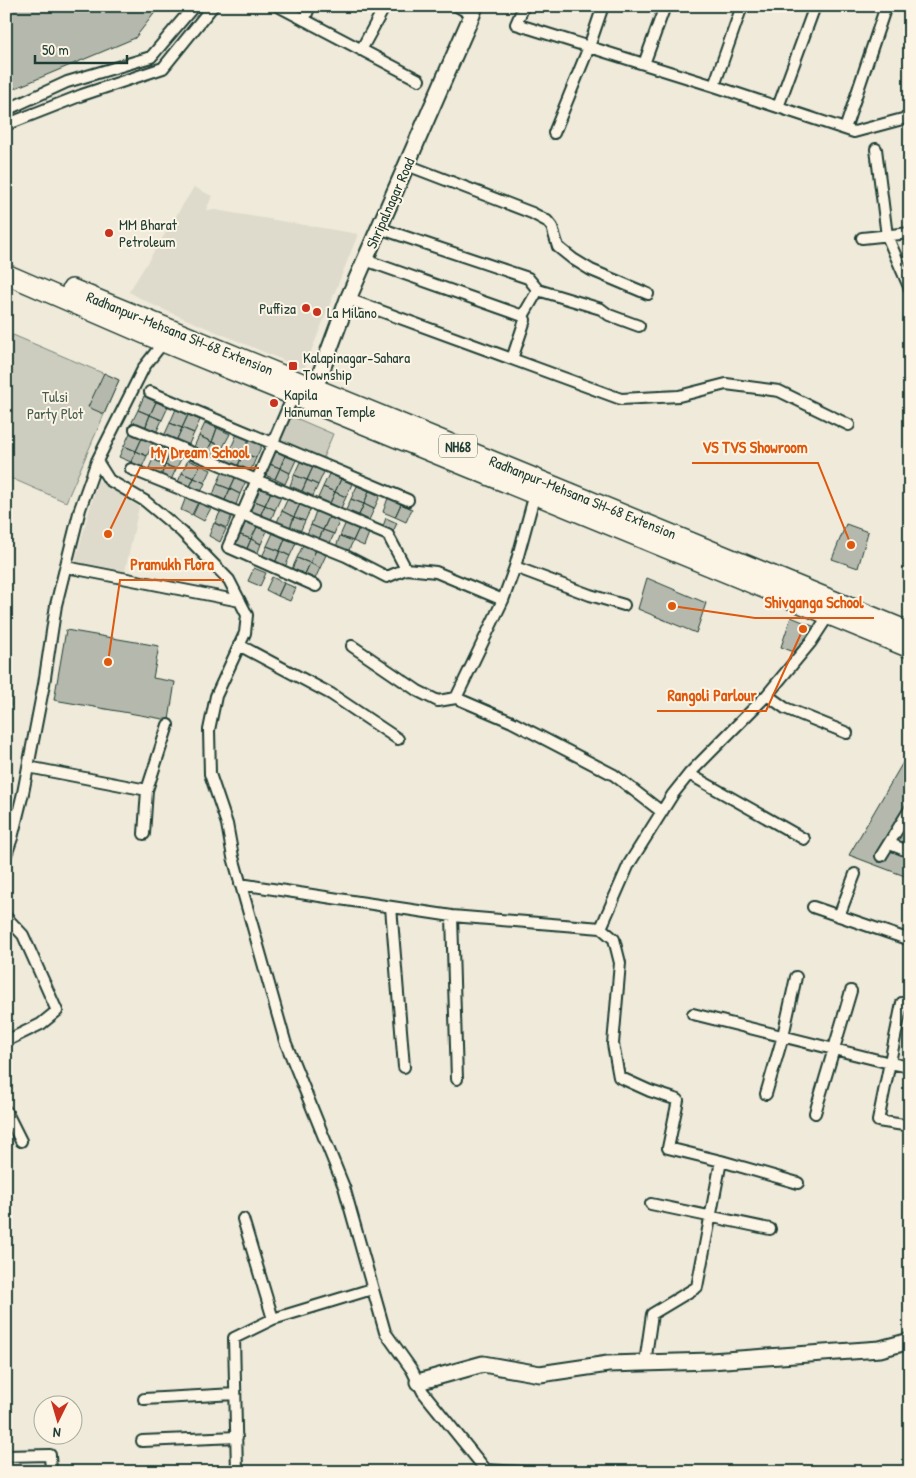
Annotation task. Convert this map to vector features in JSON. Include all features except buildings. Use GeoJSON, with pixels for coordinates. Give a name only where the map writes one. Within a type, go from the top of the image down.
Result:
{"type":"FeatureCollection","features":[{"type":"Feature","properties":{"kind":"highway","name":"Radhanpur-Mehsana SH-68 Extension"},"geometry":{"type":"LineString","coordinates":[[6,262],[168,336],[306,395],[910,632]]}},
{"type":"Feature","properties":{"kind":"highway","name":"NH68"},"geometry":{"type":"LineString","coordinates":[[6,274],[168,336]]}},
{"type":"Feature","properties":{"kind":"highway","name":"NH68"},"geometry":{"type":"LineString","coordinates":[[537,487],[828,616],[910,648]]}},
{"type":"Feature","properties":{"kind":"street"},"geometry":{"type":"LineString","coordinates":[[6,110],[67,82],[151,57],[194,6]]}},
{"type":"Feature","properties":{"kind":"street"},"geometry":{"type":"LineString","coordinates":[[6,126],[82,95],[163,68],[213,6]]}},
{"type":"Feature","properties":{"kind":"street"},"geometry":{"type":"LineString","coordinates":[[278,6],[419,80]]}},
{"type":"Feature","properties":{"kind":"street"},"geometry":{"type":"LineString","coordinates":[[304,20],[310,6]]}},
{"type":"Feature","properties":{"kind":"street"},"geometry":{"type":"LineString","coordinates":[[360,50],[385,6]]}},
{"type":"Feature","properties":{"kind":"street"},"geometry":{"type":"LineString","coordinates":[[457,6],[473,11]]}},
{"type":"Feature","properties":{"kind":"street"},"geometry":{"type":"LineString","coordinates":[[524,6],[516,24],[854,132],[909,118]]}},
{"type":"Feature","properties":{"kind":"street"},"geometry":{"type":"LineString","coordinates":[[554,133],[589,47],[603,6]]}},
{"type":"Feature","properties":{"kind":"street"},"geometry":{"type":"LineString","coordinates":[[644,64],[665,6]]}},
{"type":"Feature","properties":{"kind":"street"},"geometry":{"type":"LineString","coordinates":[[714,86],[742,6]]}},
{"type":"Feature","properties":{"kind":"street"},"geometry":{"type":"LineString","coordinates":[[778,107],[816,6]]}},
{"type":"Feature","properties":{"kind":"street"},"geometry":{"type":"LineString","coordinates":[[845,129],[886,6]]}},
{"type":"Feature","properties":{"kind":"street","name":"Shripalnagar Road"},"geometry":{"type":"LineString","coordinates":[[306,395],[473,11]]}},
{"type":"Feature","properties":{"kind":"street"},"geometry":{"type":"LineString","coordinates":[[876,150],[887,236],[910,289]]}},
{"type":"Feature","properties":{"kind":"street"},"geometry":{"type":"LineString","coordinates":[[407,165],[532,213],[547,221],[552,227],[558,247],[573,259],[591,270],[648,294]]}},
{"type":"Feature","properties":{"kind":"street"},"geometry":{"type":"LineString","coordinates":[[379,228],[528,278],[538,290],[601,310],[609,315],[639,326]]}},
{"type":"Feature","properties":{"kind":"street"},"geometry":{"type":"LineString","coordinates":[[862,238],[910,233]]}},
{"type":"Feature","properties":{"kind":"street"},"geometry":{"type":"LineString","coordinates":[[365,260],[523,316]]}},
{"type":"Feature","properties":{"kind":"street"},"geometry":{"type":"LineString","coordinates":[[512,359],[525,320],[523,316],[538,290]]}},
{"type":"Feature","properties":{"kind":"street"},"geometry":{"type":"LineString","coordinates":[[348,299],[621,399],[679,396],[726,384],[780,391],[849,425]]}},
{"type":"Feature","properties":{"kind":"street"},"geometry":{"type":"LineString","coordinates":[[6,855],[12,838],[28,767],[44,684],[56,605],[80,509],[97,462],[144,367],[168,336]]}},
{"type":"Feature","properties":{"kind":"street"},"geometry":{"type":"LineString","coordinates":[[150,392],[408,500]]}},
{"type":"Feature","properties":{"kind":"street"},"geometry":{"type":"LineString","coordinates":[[306,395],[273,444],[228,547],[316,586]]}},
{"type":"Feature","properties":{"kind":"street"},"geometry":{"type":"LineString","coordinates":[[135,429],[388,535],[406,569]]}},
{"type":"Feature","properties":{"kind":"street"},"geometry":{"type":"LineString","coordinates":[[97,462],[109,480],[144,501],[182,532],[229,580],[247,615],[245,634],[216,696],[209,730],[210,774],[227,824],[240,884],[286,1042],[344,1187],[384,1332],[412,1370],[423,1392],[486,1470],[522,1472]]}},
{"type":"Feature","properties":{"kind":"street"},"geometry":{"type":"LineString","coordinates":[[130,469],[346,556],[387,578],[406,569],[436,572],[503,600]]}},
{"type":"Feature","properties":{"kind":"street"},"geometry":{"type":"LineString","coordinates":[[456,698],[503,600],[515,567],[537,487]]}},
{"type":"Feature","properties":{"kind":"street"},"geometry":{"type":"LineString","coordinates":[[66,567],[240,601]]}},
{"type":"Feature","properties":{"kind":"street"},"geometry":{"type":"LineString","coordinates":[[515,567],[590,595],[624,605]]}},
{"type":"Feature","properties":{"kind":"street"},"geometry":{"type":"LineString","coordinates":[[601,928],[629,864],[689,774],[767,695],[811,642],[828,616]]}},
{"type":"Feature","properties":{"kind":"street"},"geometry":{"type":"LineString","coordinates":[[239,645],[331,694],[398,738]]}},
{"type":"Feature","properties":{"kind":"street"},"geometry":{"type":"LineString","coordinates":[[352,646],[418,691],[438,701],[456,698],[512,722],[614,776],[662,812]]}},
{"type":"Feature","properties":{"kind":"street"},"geometry":{"type":"LineString","coordinates":[[767,695],[785,708],[847,733]]}},
{"type":"Feature","properties":{"kind":"street"},"geometry":{"type":"LineString","coordinates":[[144,834],[147,790],[168,725]]}},
{"type":"Feature","properties":{"kind":"street"},"geometry":{"type":"LineString","coordinates":[[28,767],[147,790]]}},
{"type":"Feature","properties":{"kind":"street"},"geometry":{"type":"LineString","coordinates":[[689,774],[804,839]]}},
{"type":"Feature","properties":{"kind":"street"},"geometry":{"type":"LineString","coordinates":[[881,856],[910,810]]}},
{"type":"Feature","properties":{"kind":"street"},"geometry":{"type":"LineString","coordinates":[[890,844],[910,852]]}},
{"type":"Feature","properties":{"kind":"street"},"geometry":{"type":"LineString","coordinates":[[838,916],[855,874]]}},
{"type":"Feature","properties":{"kind":"street"},"geometry":{"type":"LineString","coordinates":[[240,884],[452,916],[601,928],[614,939],[620,963],[613,1044],[619,1077],[650,1091],[678,1100],[668,1148],[798,1183]]}},
{"type":"Feature","properties":{"kind":"street"},"geometry":{"type":"LineString","coordinates":[[391,907],[404,1067]]}},
{"type":"Feature","properties":{"kind":"street"},"geometry":{"type":"LineString","coordinates":[[814,907],[910,940]]}},
{"type":"Feature","properties":{"kind":"street"},"geometry":{"type":"LineString","coordinates":[[452,916],[457,1079]]}},
{"type":"Feature","properties":{"kind":"street"},"geometry":{"type":"LineString","coordinates":[[6,917],[23,935],[57,1011],[41,1024],[6,1041]]}},
{"type":"Feature","properties":{"kind":"street"},"geometry":{"type":"LineString","coordinates":[[766,1094],[783,1036],[796,977]]}},
{"type":"Feature","properties":{"kind":"street"},"geometry":{"type":"LineString","coordinates":[[815,1113],[851,991]]}},
{"type":"Feature","properties":{"kind":"street"},"geometry":{"type":"LineString","coordinates":[[910,1002],[902,1003],[878,1121],[910,1126]]}},
{"type":"Feature","properties":{"kind":"street"},"geometry":{"type":"LineString","coordinates":[[693,1014],[890,1063],[910,1066]]}},
{"type":"Feature","properties":{"kind":"street"},"geometry":{"type":"LineString","coordinates":[[6,1110],[21,1141]]}},
{"type":"Feature","properties":{"kind":"street"},"geometry":{"type":"LineString","coordinates":[[645,1363],[652,1314],[697,1288],[721,1161]]}},
{"type":"Feature","properties":{"kind":"street"},"geometry":{"type":"LineString","coordinates":[[651,1204],[770,1229]]}},
{"type":"Feature","properties":{"kind":"street"},"geometry":{"type":"LineString","coordinates":[[243,1219],[273,1319]]}},
{"type":"Feature","properties":{"kind":"street"},"geometry":{"type":"LineString","coordinates":[[238,1472],[234,1338],[273,1319],[372,1289]]}},
{"type":"Feature","properties":{"kind":"street"},"geometry":{"type":"LineString","coordinates":[[418,1382],[483,1364],[540,1374],[608,1364],[710,1361],[827,1354],[880,1349],[910,1340]]}},
{"type":"Feature","properties":{"kind":"street"},"geometry":{"type":"LineString","coordinates":[[144,1399],[235,1394]]}},
{"type":"Feature","properties":{"kind":"street"},"geometry":{"type":"LineString","coordinates":[[142,1441],[236,1437]]}},
{"type":"Feature","properties":{"kind":"street"},"geometry":{"type":"LineString","coordinates":[[6,1456],[50,1455],[51,1472]]}},
{"type":"Feature","properties":{"kind":"shaded area"},"geometry":{"type":"Polygon","coordinates":[[[194,187],[212,196],[206,210],[358,234],[304,369],[155,306],[129,292],[194,187]]]}},
{"type":"Feature","properties":{"kind":"shaded area"},"geometry":{"type":"Polygon","coordinates":[[[98,480],[139,507],[125,571],[75,562],[98,480]]]}},
{"type":"Feature","properties":{"kind":"green space","name":"Tulsi Party Plot"},"geometry":{"type":"Polygon","coordinates":[[[13,335],[119,380],[66,502],[6,476],[6,351],[13,335]]]}},
{"type":"Feature","properties":{"kind":"green space"},"geometry":{"type":"Polygon","coordinates":[[[291,416],[333,434],[322,460],[280,442],[291,416]]]}},
{"type":"Feature","properties":{"kind":"waterway"},"geometry":{"type":"LineString","coordinates":[[6,663],[10,705],[6,713]]}},
{"type":"Feature","properties":{"kind":"place","name":"MM Bharat Petroleum"},"geometry":{"type":"Point","coordinates":[109,233]}},
{"type":"Feature","properties":{"kind":"place","name":"Puffiza"},"geometry":{"type":"Point","coordinates":[306,308]}},
{"type":"Feature","properties":{"kind":"place","name":"La Milano"},"geometry":{"type":"Point","coordinates":[317,312]}},
{"type":"Feature","properties":{"kind":"place","name":"Kalapinagar-Sahara Township"},"geometry":{"type":"Point","coordinates":[293,366]}},
{"type":"Feature","properties":{"kind":"place","name":"Kapila Hanuman Temple"},"geometry":{"type":"Point","coordinates":[274,403]}},
{"type":"Feature","properties":{"kind":"place","name":"My Dream School"},"geometry":{"type":"Point","coordinates":[108,534]}},
{"type":"Feature","properties":{"kind":"place","name":"VS TVS Showroom"},"geometry":{"type":"Point","coordinates":[851,545]}},
{"type":"Feature","properties":{"kind":"place","name":"Shivganga School"},"geometry":{"type":"Point","coordinates":[672,606]}},
{"type":"Feature","properties":{"kind":"place","name":"Rangoli Parlour"},"geometry":{"type":"Point","coordinates":[803,629]}},
{"type":"Feature","properties":{"kind":"place","name":"Pramukh Flora"},"geometry":{"type":"Point","coordinates":[108,662]}}]}
